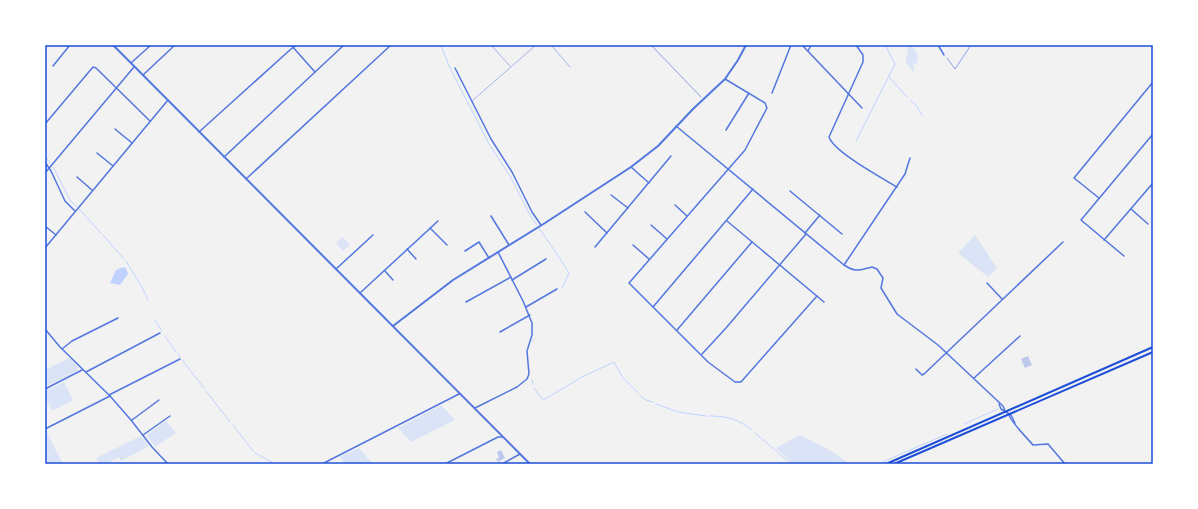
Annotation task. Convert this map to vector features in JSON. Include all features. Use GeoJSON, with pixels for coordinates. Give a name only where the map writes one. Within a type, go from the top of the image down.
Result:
{"type":"FeatureCollection","features":[{"type":"Feature","properties":{"kind":"main road"},"geometry":{"type":"LineString","coordinates":[[886,464],[1153,347]]}},
{"type":"Feature","properties":{"kind":"main road"},"geometry":{"type":"LineString","coordinates":[[894,464],[1153,352]]}},
{"type":"Feature","properties":{"kind":"street"},"geometry":{"type":"LineString","coordinates":[[53,66],[70,45]]}},
{"type":"Feature","properties":{"kind":"street"},"geometry":{"type":"LineString","coordinates":[[113,45],[530,464]]}},
{"type":"Feature","properties":{"kind":"street"},"geometry":{"type":"LineString","coordinates":[[131,63],[151,45]]}},
{"type":"Feature","properties":{"kind":"street"},"geometry":{"type":"LineString","coordinates":[[143,75],[175,45]]}},
{"type":"Feature","properties":{"kind":"street"},"geometry":{"type":"LineString","coordinates":[[291,45],[315,72]]}},
{"type":"Feature","properties":{"kind":"street"},"geometry":{"type":"LineString","coordinates":[[199,132],[297,45]]}},
{"type":"Feature","properties":{"kind":"street"},"geometry":{"type":"LineString","coordinates":[[224,157],[344,45]]}},
{"type":"Feature","properties":{"kind":"street"},"geometry":{"type":"LineString","coordinates":[[246,178],[391,45]]}},
{"type":"Feature","properties":{"kind":"street"},"geometry":{"type":"LineString","coordinates":[[393,326],[453,280],[631,167],[658,146],[703,99],[725,79],[746,45]]}},
{"type":"Feature","properties":{"kind":"street"},"geometry":{"type":"LineString","coordinates":[[772,93],[791,45]]}},
{"type":"Feature","properties":{"kind":"street"},"geometry":{"type":"LineString","coordinates":[[802,45],[862,108]]}},
{"type":"Feature","properties":{"kind":"street"},"geometry":{"type":"LineString","coordinates":[[808,51],[811,45]]}},
{"type":"Feature","properties":{"kind":"street"},"geometry":{"type":"LineString","coordinates":[[856,45],[864,58],[857,78],[830,133],[830,141],[853,160],[897,187]]}},
{"type":"Feature","properties":{"kind":"street"},"geometry":{"type":"LineString","coordinates":[[938,45],[944,55]]}},
{"type":"Feature","properties":{"kind":"street"},"geometry":{"type":"LineString","coordinates":[[45,173],[134,66]]}},
{"type":"Feature","properties":{"kind":"street"},"geometry":{"type":"LineString","coordinates":[[45,124],[93,67],[96,68],[150,121]]}},
{"type":"Feature","properties":{"kind":"street"},"geometry":{"type":"LineString","coordinates":[[455,68],[491,138],[512,172],[532,212],[541,225]]}},
{"type":"Feature","properties":{"kind":"street"},"geometry":{"type":"LineString","coordinates":[[725,79],[765,103],[767,108],[744,150],[629,283],[702,354],[708,362],[735,382],[741,382],[817,296]]}},
{"type":"Feature","properties":{"kind":"street"},"geometry":{"type":"LineString","coordinates":[[1099,198],[1074,178],[1153,82]]}},
{"type":"Feature","properties":{"kind":"street"},"geometry":{"type":"LineString","coordinates":[[726,130],[749,93]]}},
{"type":"Feature","properties":{"kind":"street"},"geometry":{"type":"LineString","coordinates":[[45,248],[168,100]]}},
{"type":"Feature","properties":{"kind":"street"},"geometry":{"type":"LineString","coordinates":[[676,126],[844,265],[862,271],[872,267],[876,269],[883,278],[881,288],[897,314],[946,352],[974,378],[998,402],[1000,408],[1011,415],[1016,424],[1033,445],[1048,444],[1065,464]]}},
{"type":"Feature","properties":{"kind":"street"},"geometry":{"type":"LineString","coordinates":[[115,129],[132,143]]}},
{"type":"Feature","properties":{"kind":"street"},"geometry":{"type":"LineString","coordinates":[[1124,256],[1081,220],[1153,134]]}},
{"type":"Feature","properties":{"kind":"street"},"geometry":{"type":"LineString","coordinates":[[97,153],[113,166]]}},
{"type":"Feature","properties":{"kind":"street"},"geometry":{"type":"LineString","coordinates":[[595,247],[671,156]]}},
{"type":"Feature","properties":{"kind":"street"},"geometry":{"type":"LineString","coordinates":[[844,265],[897,187],[905,174],[910,158]]}},
{"type":"Feature","properties":{"kind":"street"},"geometry":{"type":"LineString","coordinates":[[45,162],[49,167],[65,201],[75,211]]}},
{"type":"Feature","properties":{"kind":"street"},"geometry":{"type":"LineString","coordinates":[[631,167],[649,183]]}},
{"type":"Feature","properties":{"kind":"street"},"geometry":{"type":"LineString","coordinates":[[77,177],[93,190]]}},
{"type":"Feature","properties":{"kind":"street"},"geometry":{"type":"LineString","coordinates":[[1104,240],[1153,183]]}},
{"type":"Feature","properties":{"kind":"street"},"geometry":{"type":"LineString","coordinates":[[653,307],[753,189]]}},
{"type":"Feature","properties":{"kind":"street"},"geometry":{"type":"LineString","coordinates":[[790,190],[842,234]]}},
{"type":"Feature","properties":{"kind":"street"},"geometry":{"type":"LineString","coordinates":[[611,194],[628,208]]}},
{"type":"Feature","properties":{"kind":"street"},"geometry":{"type":"LineString","coordinates":[[675,205],[688,216]]}},
{"type":"Feature","properties":{"kind":"street"},"geometry":{"type":"LineString","coordinates":[[1130,209],[1148,224]]}},
{"type":"Feature","properties":{"kind":"street"},"geometry":{"type":"LineString","coordinates":[[585,212],[607,234]]}},
{"type":"Feature","properties":{"kind":"street"},"geometry":{"type":"LineString","coordinates":[[702,354],[726,328],[820,215]]}},
{"type":"Feature","properties":{"kind":"street"},"geometry":{"type":"LineString","coordinates":[[491,216],[509,245]]}},
{"type":"Feature","properties":{"kind":"street"},"geometry":{"type":"LineString","coordinates":[[360,293],[438,221]]}},
{"type":"Feature","properties":{"kind":"street"},"geometry":{"type":"LineString","coordinates":[[727,221],[824,302]]}},
{"type":"Feature","properties":{"kind":"street"},"geometry":{"type":"LineString","coordinates":[[651,224],[668,239]]}},
{"type":"Feature","properties":{"kind":"street"},"geometry":{"type":"LineString","coordinates":[[45,226],[56,235]]}},
{"type":"Feature","properties":{"kind":"street"},"geometry":{"type":"LineString","coordinates":[[430,228],[447,245]]}},
{"type":"Feature","properties":{"kind":"street"},"geometry":{"type":"LineString","coordinates":[[336,269],[373,235]]}},
{"type":"Feature","properties":{"kind":"street"},"geometry":{"type":"LineString","coordinates":[[465,250],[479,242],[489,258]]}},
{"type":"Feature","properties":{"kind":"street"},"geometry":{"type":"LineString","coordinates":[[677,330],[752,242]]}},
{"type":"Feature","properties":{"kind":"street"},"geometry":{"type":"LineString","coordinates":[[916,369],[922,375],[924,374],[1063,242]]}},
{"type":"Feature","properties":{"kind":"street"},"geometry":{"type":"LineString","coordinates":[[633,245],[649,260]]}},
{"type":"Feature","properties":{"kind":"street"},"geometry":{"type":"LineString","coordinates":[[407,249],[416,259]]}},
{"type":"Feature","properties":{"kind":"street"},"geometry":{"type":"LineString","coordinates":[[475,408],[516,387],[529,377],[527,351],[533,329],[530,315],[498,252]]}},
{"type":"Feature","properties":{"kind":"street"},"geometry":{"type":"LineString","coordinates":[[512,280],[546,259]]}},
{"type":"Feature","properties":{"kind":"street"},"geometry":{"type":"LineString","coordinates":[[384,270],[393,280]]}},
{"type":"Feature","properties":{"kind":"street"},"geometry":{"type":"LineString","coordinates":[[466,302],[510,277]]}},
{"type":"Feature","properties":{"kind":"street"},"geometry":{"type":"LineString","coordinates":[[987,283],[1002,299]]}},
{"type":"Feature","properties":{"kind":"street"},"geometry":{"type":"LineString","coordinates":[[526,307],[558,289]]}},
{"type":"Feature","properties":{"kind":"street"},"geometry":{"type":"LineString","coordinates":[[500,332],[530,315]]}},
{"type":"Feature","properties":{"kind":"street"},"geometry":{"type":"LineString","coordinates":[[62,349],[72,341],[118,318]]}},
{"type":"Feature","properties":{"kind":"street"},"geometry":{"type":"LineString","coordinates":[[45,329],[62,349],[110,395],[154,450],[168,464]]}},
{"type":"Feature","properties":{"kind":"street"},"geometry":{"type":"LineString","coordinates":[[86,372],[160,333]]}},
{"type":"Feature","properties":{"kind":"street"},"geometry":{"type":"LineString","coordinates":[[974,378],[1020,336]]}},
{"type":"Feature","properties":{"kind":"street"},"geometry":{"type":"LineString","coordinates":[[45,429],[180,359]]}},
{"type":"Feature","properties":{"kind":"street"},"geometry":{"type":"LineString","coordinates":[[45,389],[83,369]]}},
{"type":"Feature","properties":{"kind":"street"},"geometry":{"type":"LineString","coordinates":[[322,464],[460,394]]}},
{"type":"Feature","properties":{"kind":"street"},"geometry":{"type":"LineString","coordinates":[[131,420],[159,400]]}},
{"type":"Feature","properties":{"kind":"street"},"geometry":{"type":"LineString","coordinates":[[143,435],[170,416]]}},
{"type":"Feature","properties":{"kind":"street"},"geometry":{"type":"LineString","coordinates":[[445,464],[498,437],[503,437]]}},
{"type":"Feature","properties":{"kind":"street"},"geometry":{"type":"LineString","coordinates":[[502,464],[520,454]]}},
{"type":"Feature","properties":{"kind":"lane"},"geometry":{"type":"LineString","coordinates":[[491,45],[511,67]]}},
{"type":"Feature","properties":{"kind":"lane"},"geometry":{"type":"LineString","coordinates":[[472,101],[536,45]]}},
{"type":"Feature","properties":{"kind":"lane"},"geometry":{"type":"LineString","coordinates":[[551,45],[570,66]]}},
{"type":"Feature","properties":{"kind":"path"},"geometry":{"type":"LineString","coordinates":[[651,45],[703,99]]}},
{"type":"Feature","properties":{"kind":"path"},"geometry":{"type":"LineString","coordinates":[[944,55],[955,69],[971,45]]}},
{"type":"Feature","properties":{"kind":"shaded area"},"geometry":{"type":"Polygon","coordinates":[[[909,45],[916,50],[918,58],[917,64],[913,63],[914,71],[912,71],[906,62],[909,45]]]}},
{"type":"Feature","properties":{"kind":"shaded area"},"geometry":{"type":"Polygon","coordinates":[[[975,235],[997,268],[988,277],[958,253],[975,235]]]}},
{"type":"Feature","properties":{"kind":"shaded area"},"geometry":{"type":"Polygon","coordinates":[[[342,237],[350,245],[343,251],[336,243],[342,237]]]}},
{"type":"Feature","properties":{"kind":"shaded area"},"geometry":{"type":"Polygon","coordinates":[[[69,358],[78,366],[77,371],[45,387],[45,370],[69,358]]]}},
{"type":"Feature","properties":{"kind":"shaded area"},"geometry":{"type":"Polygon","coordinates":[[[64,382],[73,400],[52,411],[45,397],[45,391],[64,382]]]}},
{"type":"Feature","properties":{"kind":"shaded area"},"geometry":{"type":"Polygon","coordinates":[[[441,405],[455,420],[411,442],[398,428],[441,405]]]}},
{"type":"Feature","properties":{"kind":"shaded area"},"geometry":{"type":"Polygon","coordinates":[[[166,421],[176,433],[155,447],[147,436],[166,421]]]}},
{"type":"Feature","properties":{"kind":"shaded area"},"geometry":{"type":"Polygon","coordinates":[[[46,431],[63,464],[48,464],[45,458],[46,431]]]}},
{"type":"Feature","properties":{"kind":"shaded area"},"geometry":{"type":"Polygon","coordinates":[[[800,435],[831,451],[850,464],[788,464],[790,461],[776,448],[800,435]]]}},
{"type":"Feature","properties":{"kind":"shaded area"},"geometry":{"type":"Polygon","coordinates":[[[141,436],[149,446],[121,461],[119,457],[106,464],[100,464],[96,458],[141,436]]]}},
{"type":"Feature","properties":{"kind":"shaded area"},"geometry":{"type":"Polygon","coordinates":[[[359,448],[372,463],[346,464],[339,457],[359,448]]]}},
{"type":"Feature","properties":{"kind":"water"},"geometry":{"type":"Polygon","coordinates":[[[123,267],[126,268],[128,274],[120,285],[110,283],[116,270],[123,267]]]}},
{"type":"Feature","properties":{"kind":"building"},"geometry":{"type":"Polygon","coordinates":[[[1028,356],[1032,365],[1025,368],[1021,359],[1028,356]]]}},
{"type":"Feature","properties":{"kind":"building"},"geometry":{"type":"Polygon","coordinates":[[[501,450],[505,458],[498,462],[496,459],[499,458],[497,452],[501,450]]]}},
{"type":"Feature","properties":{"kind":"waterway"},"geometry":{"type":"LineString","coordinates":[[441,45],[449,66],[489,144],[510,176],[530,215],[537,225]]}},
{"type":"Feature","properties":{"kind":"waterway"},"geometry":{"type":"LineString","coordinates":[[856,141],[895,64],[885,45]]}},
{"type":"Feature","properties":{"kind":"waterway"},"geometry":{"type":"LineString","coordinates":[[889,77],[907,97]]}},
{"type":"Feature","properties":{"kind":"waterway"},"geometry":{"type":"LineString","coordinates":[[910,100],[916,105],[922,115]]}},
{"type":"Feature","properties":{"kind":"waterway"},"geometry":{"type":"LineString","coordinates":[[45,156],[50,163]]}},
{"type":"Feature","properties":{"kind":"waterway"},"geometry":{"type":"LineString","coordinates":[[53,167],[70,200],[77,207]]}},
{"type":"Feature","properties":{"kind":"waterway"},"geometry":{"type":"LineString","coordinates":[[79,209],[101,233]]}},
{"type":"Feature","properties":{"kind":"waterway"},"geometry":{"type":"LineString","coordinates":[[539,228],[569,273],[562,288]]}},
{"type":"Feature","properties":{"kind":"waterway"},"geometry":{"type":"LineString","coordinates":[[103,235],[124,259]]}},
{"type":"Feature","properties":{"kind":"waterway"},"geometry":{"type":"LineString","coordinates":[[126,261],[148,300]]}},
{"type":"Feature","properties":{"kind":"waterway"},"geometry":{"type":"LineString","coordinates":[[155,320],[162,331]]}},
{"type":"Feature","properties":{"kind":"waterway"},"geometry":{"type":"LineString","coordinates":[[165,336],[176,352]]}},
{"type":"Feature","properties":{"kind":"waterway"},"geometry":{"type":"LineString","coordinates":[[182,360],[204,388]]}},
{"type":"Feature","properties":{"kind":"waterway"},"geometry":{"type":"LineString","coordinates":[[534,388],[542,399],[545,399],[582,377],[614,362],[623,378],[638,393]]}},
{"type":"Feature","properties":{"kind":"waterway"},"geometry":{"type":"LineString","coordinates":[[532,380],[533,384]]}},
{"type":"Feature","properties":{"kind":"waterway"},"geometry":{"type":"LineString","coordinates":[[206,391],[230,422]]}},
{"type":"Feature","properties":{"kind":"waterway"},"geometry":{"type":"LineString","coordinates":[[640,396],[653,402]]}},
{"type":"Feature","properties":{"kind":"waterway"},"geometry":{"type":"LineString","coordinates":[[656,404],[678,412],[706,416]]}},
{"type":"Feature","properties":{"kind":"waterway"},"geometry":{"type":"LineString","coordinates":[[964,424],[998,409]]}},
{"type":"Feature","properties":{"kind":"waterway"},"geometry":{"type":"LineString","coordinates":[[709,416],[732,419],[742,423],[752,430]]}},
{"type":"Feature","properties":{"kind":"waterway"},"geometry":{"type":"LineString","coordinates":[[233,425],[253,451]]}},
{"type":"Feature","properties":{"kind":"waterway"},"geometry":{"type":"LineString","coordinates":[[755,433],[788,461]]}},
{"type":"Feature","properties":{"kind":"waterway"},"geometry":{"type":"LineString","coordinates":[[878,464],[947,434]]}},
{"type":"Feature","properties":{"kind":"waterway"},"geometry":{"type":"LineString","coordinates":[[255,453],[275,464]]}}]}
